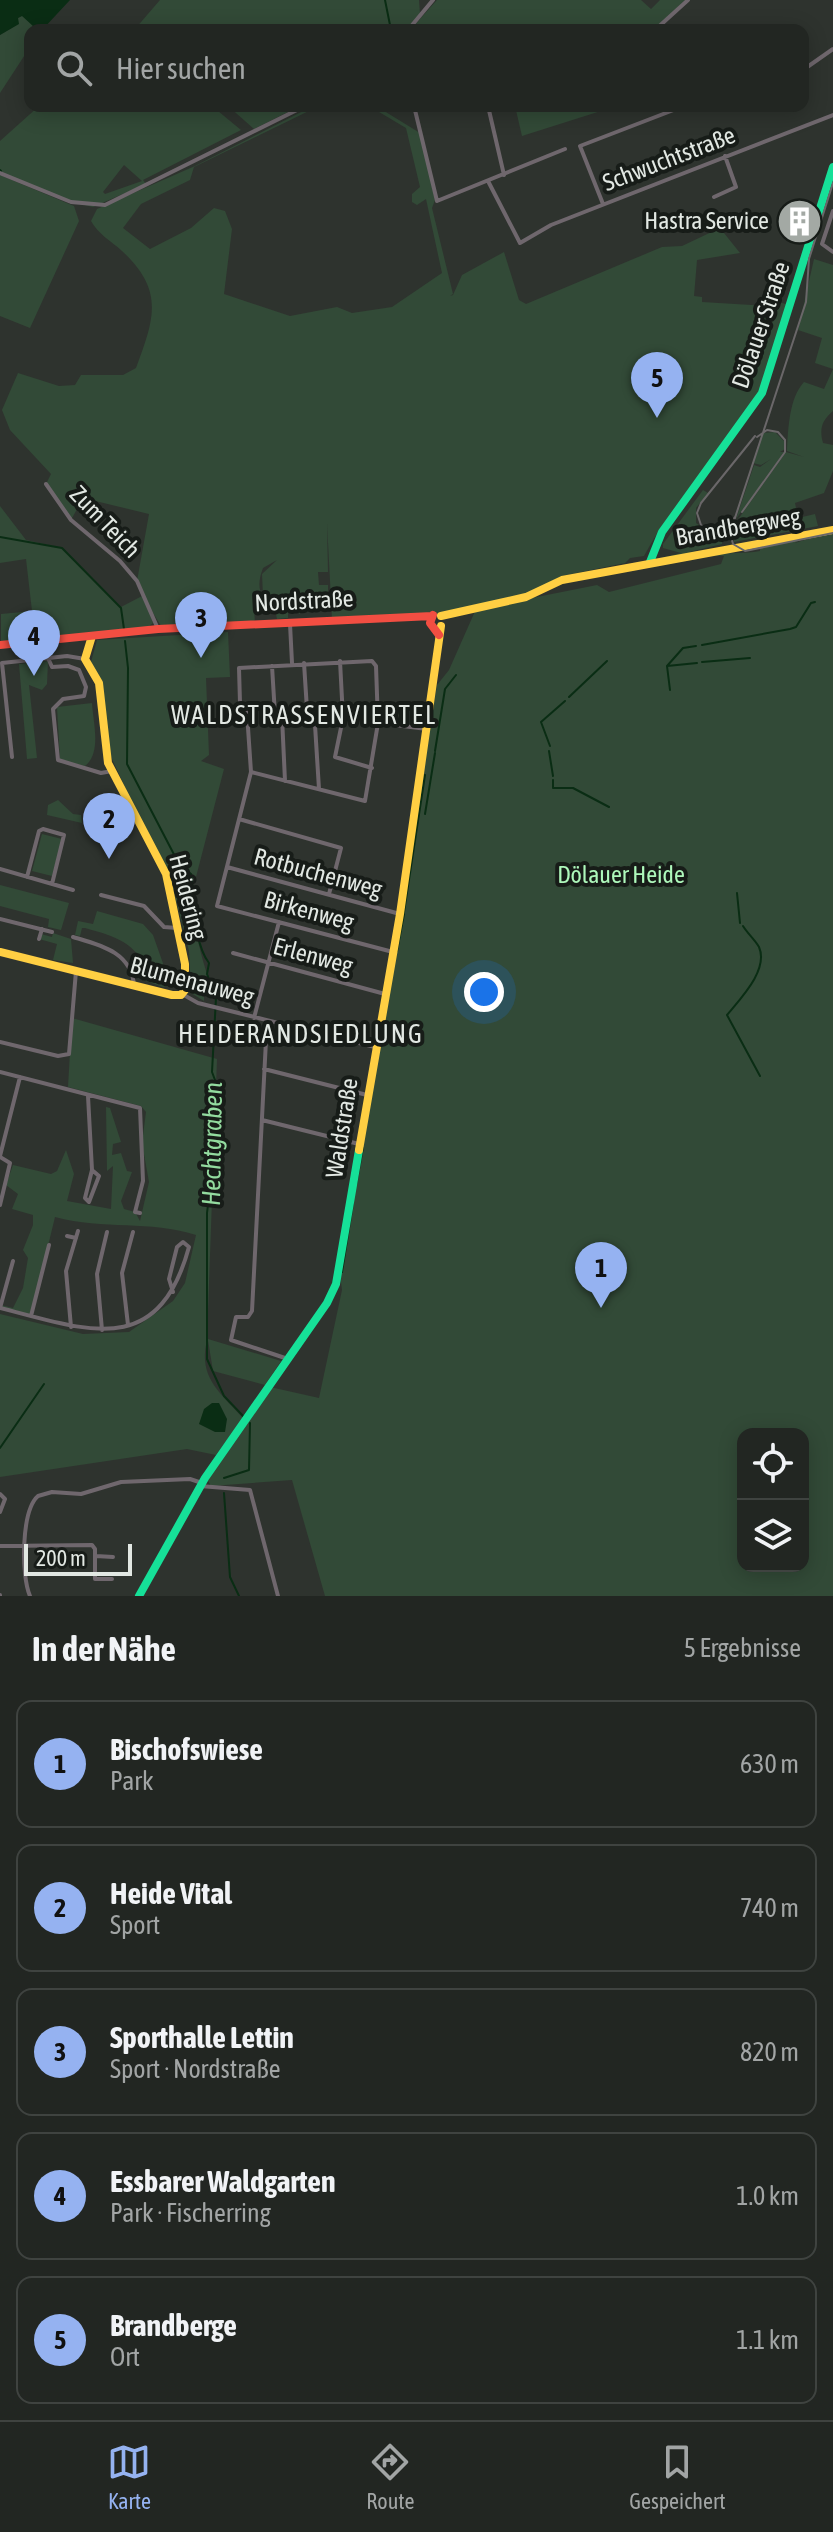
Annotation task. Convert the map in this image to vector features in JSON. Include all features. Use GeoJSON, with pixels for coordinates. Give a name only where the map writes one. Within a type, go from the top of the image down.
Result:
{"type":"FeatureCollection","features":[{"type":"Feature","properties":{"kind":"main road","name":"Dölauer Straße"},"geometry":{"type":"LineString","coordinates":[[650,562],[662,532],[758,401],[833,167]]}},
{"type":"Feature","properties":{"kind":"main road","name":"Brandbergweg"},"geometry":{"type":"LineString","coordinates":[[650,562],[833,530]]}},
{"type":"Feature","properties":{"kind":"main road"},"geometry":{"type":"LineString","coordinates":[[439,620],[527,596],[562,580],[650,562]]}},
{"type":"Feature","properties":{"kind":"main road","name":"Nordstraße"},"geometry":{"type":"LineString","coordinates":[[0,645],[158,629],[419,615],[439,620]]}},
{"type":"Feature","properties":{"kind":"main road","name":"Waldstraße"},"geometry":{"type":"LineString","coordinates":[[139,1596],[201,1484],[327,1303],[336,1284],[400,914],[440,642],[439,620]]}},
{"type":"Feature","properties":{"kind":"main road"},"geometry":{"type":"LineString","coordinates":[[85,659],[92,636]]}},
{"type":"Feature","properties":{"kind":"main road","name":"Heidering"},"geometry":{"type":"LineString","coordinates":[[85,659],[99,683],[104,751],[162,862],[186,970],[182,994]]}},
{"type":"Feature","properties":{"kind":"main road","name":"Blumenauweg"},"geometry":{"type":"LineString","coordinates":[[0,952],[175,996],[182,994]]}},
{"type":"Feature","properties":{"kind":"street"},"geometry":{"type":"LineString","coordinates":[[413,24],[433,0]]}},
{"type":"Feature","properties":{"kind":"street"},"geometry":{"type":"LineString","coordinates":[[662,24],[688,0]]}},
{"type":"Feature","properties":{"kind":"street"},"geometry":{"type":"LineString","coordinates":[[809,66],[833,49]]}},
{"type":"Feature","properties":{"kind":"street"},"geometry":{"type":"LineString","coordinates":[[0,173],[71,202],[105,205],[293,112]]}},
{"type":"Feature","properties":{"kind":"street"},"geometry":{"type":"LineString","coordinates":[[415,112],[435,200],[565,149]]}},
{"type":"Feature","properties":{"kind":"street"},"geometry":{"type":"LineString","coordinates":[[489,112],[504,175]]}},
{"type":"Feature","properties":{"kind":"street"},"geometry":{"type":"LineString","coordinates":[[603,204],[580,146],[668,112]]}},
{"type":"Feature","properties":{"kind":"street","name":"Schwuchtstraße"},"geometry":{"type":"LineString","coordinates":[[488,181],[520,243],[551,225],[833,115]]}},
{"type":"Feature","properties":{"kind":"street"},"geometry":{"type":"LineString","coordinates":[[714,197],[736,187],[725,156]]}},
{"type":"Feature","properties":{"kind":"street"},"geometry":{"type":"LineString","coordinates":[[833,211],[823,247],[833,252]]}},
{"type":"Feature","properties":{"kind":"street"},"geometry":{"type":"LineString","coordinates":[[816,221],[828,225]]}},
{"type":"Feature","properties":{"kind":"street","name":"Zum Teich"},"geometry":{"type":"LineString","coordinates":[[46,484],[71,520],[120,561],[137,581],[158,629]]}},
{"type":"Feature","properties":{"kind":"street"},"geometry":{"type":"LineString","coordinates":[[289,622],[292,664]]}},
{"type":"Feature","properties":{"kind":"street"},"geometry":{"type":"LineString","coordinates":[[48,658],[50,666],[68,666],[79,670],[86,687],[84,696],[63,699],[53,709],[58,760],[101,773],[112,771]]}},
{"type":"Feature","properties":{"kind":"street"},"geometry":{"type":"LineString","coordinates":[[12,757],[1,663],[48,658],[85,659]]}},
{"type":"Feature","properties":{"kind":"street"},"geometry":{"type":"LineString","coordinates":[[227,867],[251,772],[247,713],[240,703],[239,668],[368,660],[376,666],[378,723],[365,801],[251,772]]}},
{"type":"Feature","properties":{"kind":"street"},"geometry":{"type":"LineString","coordinates":[[340,661],[343,718],[335,757],[372,768]]}},
{"type":"Feature","properties":{"kind":"street"},"geometry":{"type":"LineString","coordinates":[[304,663],[308,725],[315,725],[319,789]]}},
{"type":"Feature","properties":{"kind":"street"},"geometry":{"type":"LineString","coordinates":[[272,665],[275,715],[282,717],[285,781]]}},
{"type":"Feature","properties":{"kind":"street"},"geometry":{"type":"LineString","coordinates":[[378,723],[427,729]]}},
{"type":"Feature","properties":{"kind":"street"},"geometry":{"type":"LineString","coordinates":[[239,819],[341,848],[329,895]]}},
{"type":"Feature","properties":{"kind":"street"},"geometry":{"type":"LineString","coordinates":[[27,877],[39,831],[64,835],[52,884]]}},
{"type":"Feature","properties":{"kind":"street","name":"Rotbuchenweg"},"geometry":{"type":"LineString","coordinates":[[227,867],[400,914]]}},
{"type":"Feature","properties":{"kind":"street","name":"Birkenweg"},"geometry":{"type":"LineString","coordinates":[[227,867],[217,906],[393,952]]}},
{"type":"Feature","properties":{"kind":"street"},"geometry":{"type":"LineString","coordinates":[[0,869],[73,890]]}},
{"type":"Feature","properties":{"kind":"street"},"geometry":{"type":"LineString","coordinates":[[101,895],[144,906],[164,927],[177,928]]}},
{"type":"Feature","properties":{"kind":"street"},"geometry":{"type":"LineString","coordinates":[[0,919],[52,932]]}},
{"type":"Feature","properties":{"kind":"street"},"geometry":{"type":"LineString","coordinates":[[254,1018],[279,922]]}},
{"type":"Feature","properties":{"kind":"street"},"geometry":{"type":"LineString","coordinates":[[39,939],[42,929]]}},
{"type":"Feature","properties":{"kind":"street"},"geometry":{"type":"LineString","coordinates":[[73,937],[103,946],[121,957],[134,986]]}},
{"type":"Feature","properties":{"kind":"street","name":"Erlenweg"},"geometry":{"type":"LineString","coordinates":[[233,953],[385,994]]}},
{"type":"Feature","properties":{"kind":"street"},"geometry":{"type":"LineString","coordinates":[[0,1042],[58,1056],[70,1052],[76,971]]}},
{"type":"Feature","properties":{"kind":"street","name":"Blumenauweg"},"geometry":{"type":"LineString","coordinates":[[182,994],[216,1008],[375,1047]]}},
{"type":"Feature","properties":{"kind":"street"},"geometry":{"type":"LineString","coordinates":[[267,1021],[252,1311],[248,1317],[236,1317],[231,1340],[288,1359]]}},
{"type":"Feature","properties":{"kind":"street"},"geometry":{"type":"LineString","coordinates":[[264,1069],[367,1095]]}},
{"type":"Feature","properties":{"kind":"street"},"geometry":{"type":"LineString","coordinates":[[0,1072],[140,1108],[143,1181],[138,1213],[126,1210]]}},
{"type":"Feature","properties":{"kind":"street"},"geometry":{"type":"LineString","coordinates":[[0,1205],[10,1164],[0,1156],[20,1077]]}},
{"type":"Feature","properties":{"kind":"street"},"geometry":{"type":"LineString","coordinates":[[88,1096],[92,1170],[85,1198],[89,1202],[99,1176],[92,1170]]}},
{"type":"Feature","properties":{"kind":"street"},"geometry":{"type":"LineString","coordinates":[[262,1120],[359,1144]]}},
{"type":"Feature","properties":{"kind":"street"},"geometry":{"type":"LineString","coordinates":[[71,1327],[66,1274],[78,1231]]}},
{"type":"Feature","properties":{"kind":"street"},"geometry":{"type":"LineString","coordinates":[[102,1330],[97,1274],[107,1232]]}},
{"type":"Feature","properties":{"kind":"street"},"geometry":{"type":"LineString","coordinates":[[128,1325],[122,1273],[133,1232]]}},
{"type":"Feature","properties":{"kind":"street"},"geometry":{"type":"LineString","coordinates":[[67,1236],[76,1238]]}},
{"type":"Feature","properties":{"kind":"street"},"geometry":{"type":"LineString","coordinates":[[13,1261],[0,1308],[71,1327],[102,1330],[128,1325],[157,1309],[173,1292],[186,1260],[189,1247],[183,1242],[177,1247],[169,1279],[173,1292]]}},
{"type":"Feature","properties":{"kind":"street"},"geometry":{"type":"LineString","coordinates":[[31,1316],[49,1245]]}},
{"type":"Feature","properties":{"kind":"street"},"geometry":{"type":"LineString","coordinates":[[177,1247],[186,1260]]}},
{"type":"Feature","properties":{"kind":"street"},"geometry":{"type":"LineString","coordinates":[[30,1596],[25,1580],[29,1507],[44,1493],[81,1494],[121,1482],[190,1479],[201,1484],[250,1490],[278,1596]]}},
{"type":"Feature","properties":{"kind":"street"},"geometry":{"type":"LineString","coordinates":[[0,1494],[5,1499],[0,1512]]}},
{"type":"Feature","properties":{"kind":"street"},"geometry":{"type":"LineString","coordinates":[[0,1546],[92,1545],[96,1556],[95,1579],[112,1579]]}},
{"type":"Feature","properties":{"kind":"street"},"geometry":{"type":"LineString","coordinates":[[96,1556],[113,1557]]}},
{"type":"Feature","properties":{"kind":"green space"},"geometry":{"type":"Polygon","coordinates":[[[160,0],[419,0],[420,14],[412,24],[139,24],[160,0]]]}},
{"type":"Feature","properties":{"kind":"green space"},"geometry":{"type":"Polygon","coordinates":[[[437,0],[641,0],[651,9],[660,0],[685,0],[660,24],[415,24],[437,0]]]}},
{"type":"Feature","properties":{"kind":"green space"},"geometry":{"type":"Polygon","coordinates":[[[23,15],[31,24],[24,24],[24,56],[0,93],[0,35],[18,24],[18,18],[23,15]]]}},
{"type":"Feature","properties":{"kind":"green space"},"geometry":{"type":"Polygon","coordinates":[[[32,112],[219,112],[241,130],[143,180],[146,184],[93,207],[71,202],[0,173],[0,141],[32,112]],[[124,165],[103,192],[105,194],[142,181],[124,165]]]}},
{"type":"Feature","properties":{"kind":"green space"},"geometry":{"type":"Polygon","coordinates":[[[235,112],[288,112],[254,129],[235,112]]]}},
{"type":"Feature","properties":{"kind":"green space"},"geometry":{"type":"Polygon","coordinates":[[[307,112],[194,167],[190,180],[141,204],[123,228],[150,249],[191,228],[214,208],[225,211],[232,229],[224,294],[290,316],[337,307],[352,313],[392,307],[442,273],[426,199],[417,205],[412,202],[412,194],[420,187],[406,128],[379,112],[386,112],[420,133],[435,200],[432,208],[453,294],[450,296],[453,295],[462,275],[504,252],[519,300],[526,304],[662,247],[682,246],[720,228],[740,253],[697,260],[694,296],[702,297],[702,302],[768,306],[770,300],[786,304],[766,384],[734,435],[671,514],[644,556],[630,558],[625,563],[562,576],[529,594],[444,614],[332,619],[327,523],[328,572],[318,572],[319,585],[328,585],[328,603],[324,603],[323,598],[297,600],[294,606],[300,608],[300,614],[294,609],[288,611],[288,618],[277,619],[275,609],[263,596],[262,574],[277,560],[263,568],[260,580],[262,596],[274,609],[254,609],[255,623],[161,626],[147,603],[153,623],[147,628],[1,642],[1,614],[32,611],[26,559],[0,563],[0,506],[26,540],[62,548],[121,607],[144,595],[137,581],[149,514],[83,498],[71,520],[46,484],[51,474],[10,430],[2,410],[18,373],[59,386],[75,385],[81,375],[123,375],[136,368],[151,320],[150,293],[136,266],[91,221],[97,209],[307,112]]]}},
{"type":"Feature","properties":{"kind":"green space"},"geometry":{"type":"Polygon","coordinates":[[[516,112],[598,112],[522,136],[516,112]]]}},
{"type":"Feature","properties":{"kind":"green space"},"geometry":{"type":"Polygon","coordinates":[[[0,175],[74,206],[79,221],[30,328],[0,316],[0,175]]]}},
{"type":"Feature","properties":{"kind":"green space"},"geometry":{"type":"Polygon","coordinates":[[[814,259],[833,265],[833,369],[815,363],[822,338],[798,330],[814,259]]]}},
{"type":"Feature","properties":{"kind":"green space"},"geometry":{"type":"Polygon","coordinates":[[[833,369],[833,411],[824,421],[821,433],[823,443],[833,445],[833,471],[824,493],[795,503],[798,518],[815,514],[818,526],[734,542],[734,525],[786,452],[804,457],[787,451],[790,415],[799,389],[804,382],[824,389],[833,369]]]}},
{"type":"Feature","properties":{"kind":"green space"},"geometry":{"type":"Polygon","coordinates":[[[775,432],[784,441],[785,449],[780,452],[784,452],[736,519],[754,465],[760,467],[771,459],[761,465],[753,463],[762,433],[775,432]]]}},
{"type":"Feature","properties":{"kind":"green space"},"geometry":{"type":"Polygon","coordinates":[[[703,490],[708,493],[696,508],[696,523],[712,534],[722,532],[722,544],[689,552],[729,548],[661,558],[681,553],[663,548],[663,544],[703,490]]]}},
{"type":"Feature","properties":{"kind":"green space","name":"Dölauer Heide"},"geometry":{"type":"Polygon","coordinates":[[[833,531],[833,1596],[325,1596],[292,1480],[211,1486],[207,1479],[270,1387],[319,1398],[342,1290],[340,1275],[437,685],[449,670],[476,609],[597,585],[609,592],[721,564],[724,556],[712,555],[760,551],[760,548],[743,549],[801,539],[795,543],[833,531]]]}},
{"type":"Feature","properties":{"kind":"green space"},"geometry":{"type":"Polygon","coordinates":[[[228,632],[230,677],[206,678],[209,755],[201,761],[224,769],[196,877],[190,872],[190,876],[171,886],[106,746],[103,687],[91,662],[97,640],[228,632]]]}},
{"type":"Feature","properties":{"kind":"green space"},"geometry":{"type":"Polygon","coordinates":[[[48,661],[47,684],[42,690],[29,685],[37,758],[27,759],[19,664],[48,661]]]}},
{"type":"Feature","properties":{"kind":"green space"},"geometry":{"type":"Polygon","coordinates":[[[92,703],[95,745],[90,760],[85,766],[60,760],[57,707],[92,703]]]}},
{"type":"Feature","properties":{"kind":"green space"},"geometry":{"type":"Polygon","coordinates":[[[58,800],[73,814],[81,815],[82,823],[47,815],[48,805],[58,800]]]}},
{"type":"Feature","properties":{"kind":"green space"},"geometry":{"type":"Polygon","coordinates":[[[42,834],[62,839],[52,876],[32,871],[42,834]]]}},
{"type":"Feature","properties":{"kind":"green space"},"geometry":{"type":"Polygon","coordinates":[[[184,882],[185,891],[194,897],[199,943],[213,989],[204,990],[204,1001],[191,993],[189,951],[173,888],[184,882]]]}},
{"type":"Feature","properties":{"kind":"green space"},"geometry":{"type":"Polygon","coordinates":[[[0,885],[69,903],[61,930],[48,927],[49,919],[0,906],[0,885]]]}},
{"type":"Feature","properties":{"kind":"green space"},"geometry":{"type":"Polygon","coordinates":[[[97,911],[143,924],[153,935],[171,986],[163,987],[143,980],[149,975],[144,964],[124,942],[85,928],[82,928],[80,936],[75,935],[78,921],[93,924],[97,911]]]}},
{"type":"Feature","properties":{"kind":"green space"},"geometry":{"type":"Polygon","coordinates":[[[53,933],[71,939],[73,963],[53,960],[57,944],[39,939],[41,934],[52,937],[53,933]]]}},
{"type":"Feature","properties":{"kind":"green space"},"geometry":{"type":"Polygon","coordinates":[[[72,1018],[217,1059],[205,1364],[213,1383],[243,1418],[216,1455],[187,1449],[0,1477],[0,1314],[83,1334],[129,1332],[173,1301],[185,1283],[196,1235],[179,1230],[55,1217],[31,1316],[0,1308],[1,1305],[13,1308],[23,1288],[28,1258],[23,1250],[33,1225],[33,1215],[12,1209],[18,1194],[6,1185],[13,1165],[51,1174],[57,1171],[66,1150],[74,1174],[67,1201],[111,1209],[113,1166],[107,1171],[106,1107],[110,1108],[121,1142],[113,1144],[112,1155],[121,1153],[127,1171],[132,1172],[121,1201],[124,1209],[135,1212],[140,1221],[149,1182],[142,1143],[146,1112],[141,1106],[68,1087],[72,1018]]]}},
{"type":"Feature","properties":{"kind":"green space"},"geometry":{"type":"Polygon","coordinates":[[[208,1339],[281,1361],[265,1385],[213,1371],[208,1339]]]}},
{"type":"Feature","properties":{"kind":"shaded area"},"geometry":{"type":"Polygon","coordinates":[[[0,0],[70,0],[48,24],[31,24],[22,16],[18,18],[19,24],[0,35],[0,0]]]}},
{"type":"Feature","properties":{"kind":"shaded area"},"geometry":{"type":"Polygon","coordinates":[[[212,1403],[219,1403],[227,1419],[225,1432],[215,1432],[199,1424],[204,1409],[212,1403]]]}},
{"type":"Feature","properties":{"kind":"waterway"},"geometry":{"type":"LineString","coordinates":[[385,0],[390,24]]}},
{"type":"Feature","properties":{"kind":"waterway","name":"Hechtgraben"},"geometry":{"type":"LineString","coordinates":[[0,537],[62,548],[121,608],[124,629]]}},
{"type":"Feature","properties":{"kind":"waterway"},"geometry":{"type":"LineString","coordinates":[[702,645],[796,627],[811,603],[815,602]]}},
{"type":"Feature","properties":{"kind":"waterway","name":"Hechtgraben"},"geometry":{"type":"LineString","coordinates":[[125,641],[128,668],[127,764],[180,866],[191,874],[197,933],[209,963],[207,974],[216,998],[210,1147],[214,1155],[207,1213],[207,1359],[224,1396],[244,1417]]}},
{"type":"Feature","properties":{"kind":"waterway"},"geometry":{"type":"LineString","coordinates":[[670,690],[667,666],[683,648],[696,646]]}},
{"type":"Feature","properties":{"kind":"waterway"},"geometry":{"type":"LineString","coordinates":[[702,662],[750,658]]}},
{"type":"Feature","properties":{"kind":"waterway"},"geometry":{"type":"LineString","coordinates":[[569,697],[607,661]]}},
{"type":"Feature","properties":{"kind":"waterway"},"geometry":{"type":"LineString","coordinates":[[667,666],[697,663]]}},
{"type":"Feature","properties":{"kind":"waterway"},"geometry":{"type":"LineString","coordinates":[[435,751],[445,689],[456,675]]}},
{"type":"Feature","properties":{"kind":"waterway"},"geometry":{"type":"LineString","coordinates":[[550,746],[541,722],[565,701]]}},
{"type":"Feature","properties":{"kind":"waterway"},"geometry":{"type":"LineString","coordinates":[[549,751],[553,776]]}},
{"type":"Feature","properties":{"kind":"waterway"},"geometry":{"type":"LineString","coordinates":[[425,814],[435,753]]}},
{"type":"Feature","properties":{"kind":"waterway"},"geometry":{"type":"LineString","coordinates":[[404,912],[425,775]]}},
{"type":"Feature","properties":{"kind":"waterway"},"geometry":{"type":"LineString","coordinates":[[553,780],[553,788],[573,788],[609,807]]}},
{"type":"Feature","properties":{"kind":"waterway"},"geometry":{"type":"LineString","coordinates":[[737,893],[740,923]]}},
{"type":"Feature","properties":{"kind":"waterway"},"geometry":{"type":"LineString","coordinates":[[397,951],[404,914]]}},
{"type":"Feature","properties":{"kind":"waterway"},"geometry":{"type":"LineString","coordinates":[[743,926],[759,947],[760,965],[752,984],[727,1015],[760,1076]]}},
{"type":"Feature","properties":{"kind":"waterway"},"geometry":{"type":"LineString","coordinates":[[356,1185],[363,1148]]}},
{"type":"Feature","properties":{"kind":"waterway"},"geometry":{"type":"LineString","coordinates":[[342,1272],[353,1203]]}},
{"type":"Feature","properties":{"kind":"waterway"},"geometry":{"type":"LineString","coordinates":[[0,1448],[44,1384]]}},
{"type":"Feature","properties":{"kind":"waterway","name":"Hechtgraben"},"geometry":{"type":"LineString","coordinates":[[224,1478],[249,1470],[250,1423]]}},
{"type":"Feature","properties":{"kind":"waterway","name":"Hechtgraben"},"geometry":{"type":"LineString","coordinates":[[224,1493],[230,1577],[239,1596]]}},
{"type":"Feature","properties":{"kind":"tram line"},"geometry":{"type":"LineString","coordinates":[[833,183],[809,259],[806,302],[730,533],[733,544],[745,551],[833,533]]}},
{"type":"Feature","properties":{"kind":"tram line"},"geometry":{"type":"LineString","coordinates":[[742,512],[785,452],[785,440],[778,432],[767,430],[757,437]]}},
{"type":"Feature","properties":{"kind":"tram line"},"geometry":{"type":"LineString","coordinates":[[735,517],[724,528],[715,530],[701,525],[697,513],[701,503],[755,436]]}},
{"type":"Feature","properties":{"kind":"traffic: fast"},"geometry":{"type":"LineString","coordinates":[[650,562],[662,532],[762,393],[833,167]]}},
{"type":"Feature","properties":{"kind":"traffic: fast"},"geometry":{"type":"LineString","coordinates":[[139,1596],[205,1478],[327,1303],[336,1284],[359,1150]]}},
{"type":"Feature","properties":{"kind":"traffic: slow"},"geometry":{"type":"LineString","coordinates":[[441,616],[526,597],[562,580],[833,530]]}},
{"type":"Feature","properties":{"kind":"traffic: slow"},"geometry":{"type":"LineString","coordinates":[[359,1150],[400,914],[441,626]]}},
{"type":"Feature","properties":{"kind":"traffic: slow"},"geometry":{"type":"LineString","coordinates":[[0,952],[172,995],[181,995],[185,990],[185,964],[166,874],[108,763],[99,683],[85,659],[92,636]]}},
{"type":"Feature","properties":{"kind":"traffic: jam"},"geometry":{"type":"LineString","coordinates":[[433,615],[430,623],[439,635]]}},
{"type":"Feature","properties":{"kind":"traffic: jam"},"geometry":{"type":"LineString","coordinates":[[0,645],[158,629],[432,616]]}},
{"type":"Feature","properties":{"kind":"place","name":"Hastra Service"},"geometry":{"type":"Point","coordinates":[800,221]}},
{"type":"Feature","properties":{"kind":"place","name":"Brandberge"},"geometry":{"type":"Point","coordinates":[657,418]}},
{"type":"Feature","properties":{"kind":"place","name":"Sporthalle Lettin"},"geometry":{"type":"Point","coordinates":[201,658]}},
{"type":"Feature","properties":{"kind":"place","name":"Essbarer Waldgarten"},"geometry":{"type":"Point","coordinates":[34,676]}},
{"type":"Feature","properties":{"kind":"place","name":"Heide Vital"},"geometry":{"type":"Point","coordinates":[109,859]}},
{"type":"Feature","properties":{"kind":"place","name":"Bischofswiese"},"geometry":{"type":"Point","coordinates":[601,1308]}},
{"type":"Feature","properties":{"kind":"district","name":"WALDSTRASSENVIERTEL"},"geometry":{"type":"Point","coordinates":[304,715]}},
{"type":"Feature","properties":{"kind":"district","name":"HEIDERANDSIEDLUNG"},"geometry":{"type":"Point","coordinates":[301,1034]}}]}
